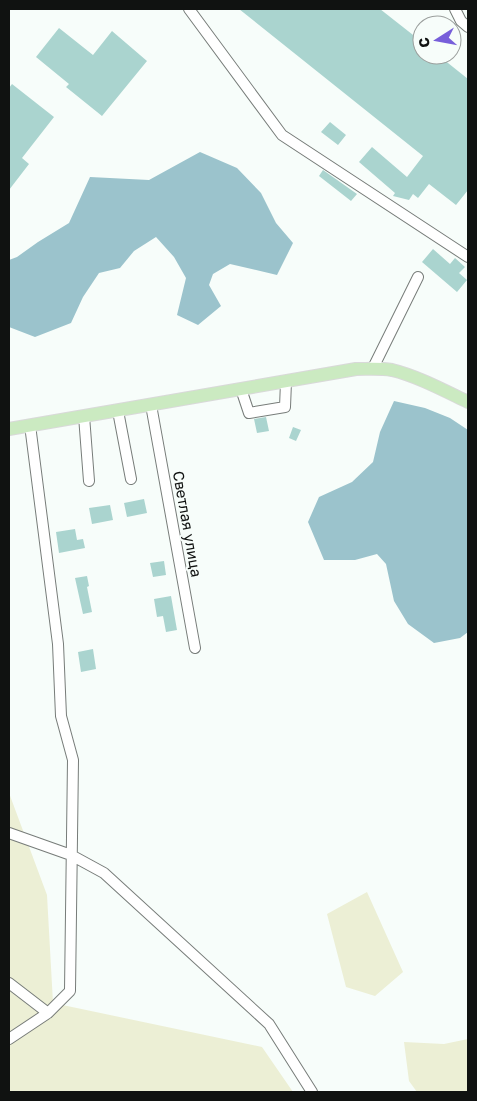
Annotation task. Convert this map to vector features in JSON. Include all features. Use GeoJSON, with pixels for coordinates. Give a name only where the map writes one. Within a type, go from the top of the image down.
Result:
{"type":"FeatureCollection","features":[{"type":"Feature","properties":{"kind":"main road"},"geometry":{"type":"LineString","coordinates":[[9,429],[356,369],[373,368],[392,370],[468,402]]}},
{"type":"Feature","properties":{"kind":"lane"},"geometry":{"type":"LineString","coordinates":[[189,9],[282,135],[468,257]]}},
{"type":"Feature","properties":{"kind":"lane"},"geometry":{"type":"LineString","coordinates":[[455,9],[461,20],[468,26]]}},
{"type":"Feature","properties":{"kind":"lane"},"geometry":{"type":"LineString","coordinates":[[373,368],[418,277]]}},
{"type":"Feature","properties":{"kind":"lane"},"geometry":{"type":"LineString","coordinates":[[241,389],[250,413],[285,407],[286,382]]}},
{"type":"Feature","properties":{"kind":"lane","name":"Светлая улица"},"geometry":{"type":"LineString","coordinates":[[151,405],[195,648]]}},
{"type":"Feature","properties":{"kind":"lane"},"geometry":{"type":"LineString","coordinates":[[118,411],[131,479]]}},
{"type":"Feature","properties":{"kind":"lane"},"geometry":{"type":"LineString","coordinates":[[84,416],[89,481]]}},
{"type":"Feature","properties":{"kind":"lane"},"geometry":{"type":"LineString","coordinates":[[9,1039],[48,1013],[70,991],[72,760],[62,716],[58,644],[30,425]]}},
{"type":"Feature","properties":{"kind":"lane"},"geometry":{"type":"LineString","coordinates":[[9,833],[71,855],[104,873],[269,1024],[312,1092]]}},
{"type":"Feature","properties":{"kind":"lane"},"geometry":{"type":"LineString","coordinates":[[9,983],[48,1013]]}},
{"type":"Feature","properties":{"kind":"green space"},"geometry":{"type":"Polygon","coordinates":[[[9,793],[47,895],[53,1003],[262,1047],[293,1092],[9,1092],[9,793]]]}},
{"type":"Feature","properties":{"kind":"green space"},"geometry":{"type":"Polygon","coordinates":[[[367,892],[403,972],[375,996],[346,987],[327,914],[367,892]]]}},
{"type":"Feature","properties":{"kind":"green space"},"geometry":{"type":"Polygon","coordinates":[[[468,1039],[468,1092],[417,1092],[409,1081],[404,1042],[444,1044],[468,1039]]]}},
{"type":"Feature","properties":{"kind":"water"},"geometry":{"type":"Polygon","coordinates":[[[200,152],[237,168],[261,193],[276,223],[293,243],[277,275],[230,264],[213,274],[209,285],[221,306],[198,325],[177,315],[186,278],[174,257],[156,237],[134,251],[120,268],[99,273],[83,297],[71,323],[35,337],[9,327],[9,260],[17,257],[69,223],[90,177],[149,180],[200,152]]]}},
{"type":"Feature","properties":{"kind":"water"},"geometry":{"type":"Polygon","coordinates":[[[394,401],[425,408],[450,418],[468,430],[468,632],[460,638],[434,643],[408,624],[394,601],[386,564],[377,554],[355,560],[324,560],[308,522],[319,497],[352,482],[373,462],[380,432],[394,401]]]}},
{"type":"Feature","properties":{"kind":"building"},"geometry":{"type":"Polygon","coordinates":[[[239,9],[380,9],[412,34],[412,65],[450,65],[468,79],[468,190],[456,205],[429,184],[418,198],[413,194],[409,200],[393,196],[395,193],[359,162],[372,147],[407,177],[423,156],[239,9]]]}},
{"type":"Feature","properties":{"kind":"building"},"geometry":{"type":"Polygon","coordinates":[[[59,28],[93,55],[112,31],[147,61],[102,116],[66,87],[69,84],[36,57],[59,28]]]}},
{"type":"Feature","properties":{"kind":"building"},"geometry":{"type":"Polygon","coordinates":[[[12,84],[54,117],[22,158],[29,164],[9,190],[9,88],[12,84]]]}},
{"type":"Feature","properties":{"kind":"building"},"geometry":{"type":"Polygon","coordinates":[[[330,122],[346,135],[338,145],[321,132],[330,122]]]}},
{"type":"Feature","properties":{"kind":"building"},"geometry":{"type":"Polygon","coordinates":[[[323,170],[357,194],[351,201],[319,176],[323,170]]]}},
{"type":"Feature","properties":{"kind":"building"},"geometry":{"type":"Polygon","coordinates":[[[433,249],[450,264],[455,258],[465,267],[459,273],[467,280],[457,292],[422,262],[433,249]]]}},
{"type":"Feature","properties":{"kind":"building"},"geometry":{"type":"Polygon","coordinates":[[[266,417],[269,431],[257,433],[254,419],[266,417]]]}},
{"type":"Feature","properties":{"kind":"building"},"geometry":{"type":"Polygon","coordinates":[[[293,427],[301,430],[296,441],[289,438],[293,427]]]}},
{"type":"Feature","properties":{"kind":"building"},"geometry":{"type":"Polygon","coordinates":[[[144,499],[147,513],[127,517],[124,503],[144,499]]]}},
{"type":"Feature","properties":{"kind":"building"},"geometry":{"type":"Polygon","coordinates":[[[110,505],[113,520],[92,524],[89,508],[110,505]]]}},
{"type":"Feature","properties":{"kind":"building"},"geometry":{"type":"Polygon","coordinates":[[[75,529],[77,540],[83,539],[85,548],[59,553],[56,532],[75,529]]]}},
{"type":"Feature","properties":{"kind":"building"},"geometry":{"type":"Polygon","coordinates":[[[164,561],[166,575],[153,577],[150,563],[164,561]]]}},
{"type":"Feature","properties":{"kind":"building"},"geometry":{"type":"Polygon","coordinates":[[[87,576],[89,586],[87,587],[92,612],[83,614],[75,578],[87,576]]]}},
{"type":"Feature","properties":{"kind":"building"},"geometry":{"type":"Polygon","coordinates":[[[171,596],[177,630],[166,632],[163,616],[157,617],[154,599],[171,596]]]}},
{"type":"Feature","properties":{"kind":"building"},"geometry":{"type":"Polygon","coordinates":[[[93,649],[96,669],[81,672],[78,652],[93,649]]]}}]}
